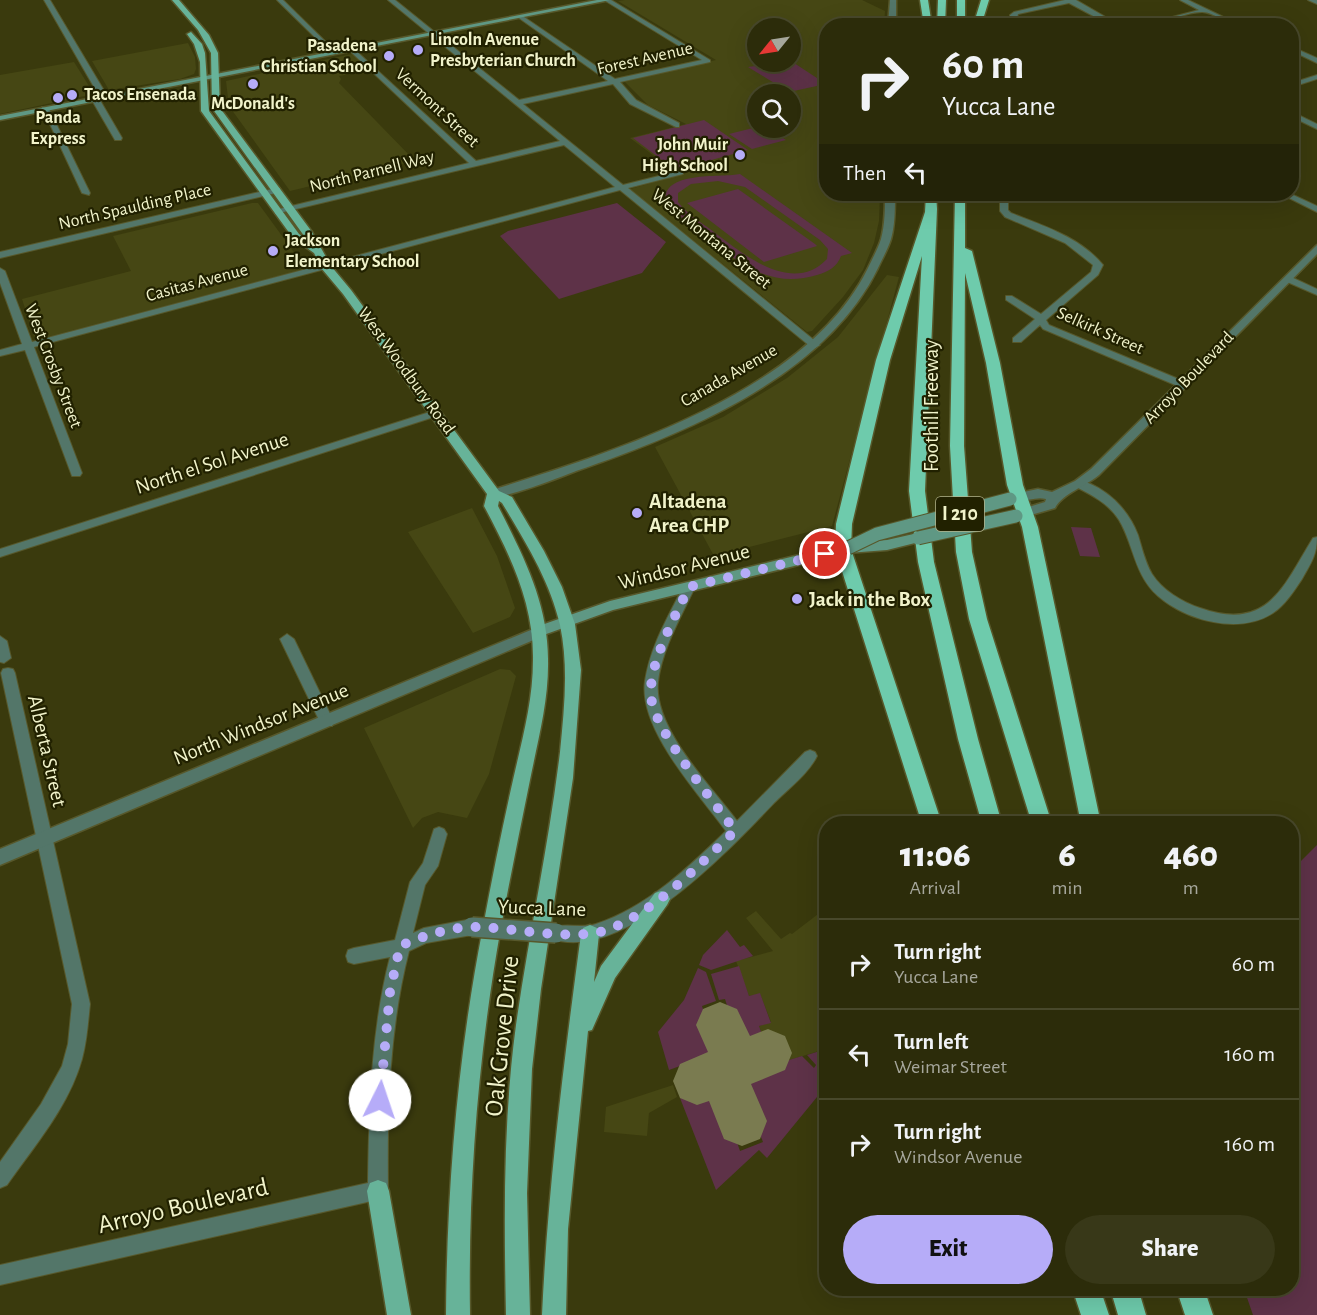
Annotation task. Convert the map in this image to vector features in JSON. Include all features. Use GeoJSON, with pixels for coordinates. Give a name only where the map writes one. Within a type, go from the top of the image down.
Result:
{"type":"FeatureCollection","features":[{"type":"Feature","properties":{"kind":"highway"},"geometry":{"type":"LineString","coordinates":[[924,0],[927,18]]}},
{"type":"Feature","properties":{"kind":"highway"},"geometry":{"type":"LineString","coordinates":[[941,18],[942,0]]}},
{"type":"Feature","properties":{"kind":"highway"},"geometry":{"type":"LineString","coordinates":[[961,0],[961,18]]}},
{"type":"Feature","properties":{"kind":"highway"},"geometry":{"type":"LineString","coordinates":[[979,18],[985,0]]}},
{"type":"Feature","properties":{"kind":"highway"},"geometry":{"type":"LineString","coordinates":[[929,816],[845,549],[844,524],[883,360],[931,201]]}},
{"type":"Feature","properties":{"kind":"highway","name":"Foothill Freeway"},"geometry":{"type":"LineString","coordinates":[[931,201],[917,491],[926,562],[968,739],[990,816]]}},
{"type":"Feature","properties":{"kind":"highway","name":"Foothill Freeway"},"geometry":{"type":"LineString","coordinates":[[960,201],[957,446],[964,552],[978,620],[1039,816]]}},
{"type":"Feature","properties":{"kind":"highway"},"geometry":{"type":"LineString","coordinates":[[959,221],[993,363],[1017,507],[1030,527],[1088,816]]}},
{"type":"Feature","properties":{"kind":"highway"},"geometry":{"type":"LineString","coordinates":[[1089,1296],[1095,1315]]}},
{"type":"Feature","properties":{"kind":"highway"},"geometry":{"type":"LineString","coordinates":[[1126,1296],[1132,1315]]}},
{"type":"Feature","properties":{"kind":"main road"},"geometry":{"type":"LineString","coordinates":[[164,0],[170,9]]}},
{"type":"Feature","properties":{"kind":"main road","name":"West Woodbury Road"},"geometry":{"type":"LineString","coordinates":[[175,0],[213,48],[217,62],[212,92],[216,108],[309,234],[326,267],[494,494],[507,500],[560,597],[566,621]]}},
{"type":"Feature","properties":{"kind":"main road"},"geometry":{"type":"LineString","coordinates":[[0,118],[607,0]]}},
{"type":"Feature","properties":{"kind":"main road","name":"West Woodbury Road"},"geometry":{"type":"LineString","coordinates":[[184,26],[202,49],[205,62],[201,92],[205,111],[296,237],[316,251]]}},
{"type":"Feature","properties":{"kind":"main road","name":"West Woodbury Road"},"geometry":{"type":"LineString","coordinates":[[494,494],[491,506],[531,588],[538,632]]}},
{"type":"Feature","properties":{"kind":"main road","name":"Arroyo Boulevard"},"geometry":{"type":"LineString","coordinates":[[845,549],[887,545],[1017,507]]}},
{"type":"Feature","properties":{"kind":"main road","name":"Windsor Avenue"},"geometry":{"type":"LineString","coordinates":[[538,632],[610,606],[845,549]]}},
{"type":"Feature","properties":{"kind":"main road","name":"Oak Grove Drive"},"geometry":{"type":"LineString","coordinates":[[518,1315],[515,1241],[522,1080],[531,991],[564,801],[572,722],[574,686],[571,643],[566,621]]}},
{"type":"Feature","properties":{"kind":"main road","name":"Oak Grove Drive"},"geometry":{"type":"LineString","coordinates":[[458,1315],[459,1187],[473,1035],[537,703],[541,658],[538,632]]}},
{"type":"Feature","properties":{"kind":"main road"},"geometry":{"type":"LineString","coordinates":[[580,1034],[608,972],[661,899]]}},
{"type":"Feature","properties":{"kind":"main road"},"geometry":{"type":"LineString","coordinates":[[554,1315],[557,1229],[564,1147],[580,1034],[590,934]]}},
{"type":"Feature","properties":{"kind":"main road"},"geometry":{"type":"LineString","coordinates":[[378,1191],[399,1315]]}},
{"type":"Feature","properties":{"kind":"street"},"geometry":{"type":"LineString","coordinates":[[47,0],[102,94],[97,102],[118,138]]}},
{"type":"Feature","properties":{"kind":"street"},"geometry":{"type":"LineString","coordinates":[[279,0],[334,53]]}},
{"type":"Feature","properties":{"kind":"street","name":"Forest Avenue"},"geometry":{"type":"LineString","coordinates":[[518,104],[708,61],[607,0]]}},
{"type":"Feature","properties":{"kind":"street"},"geometry":{"type":"LineString","coordinates":[[892,18],[893,0]]}},
{"type":"Feature","properties":{"kind":"street"},"geometry":{"type":"LineString","coordinates":[[1013,18],[1016,13],[1070,0],[1103,18]]}},
{"type":"Feature","properties":{"kind":"street"},"geometry":{"type":"LineString","coordinates":[[1183,0],[1222,18]]}},
{"type":"Feature","properties":{"kind":"street"},"geometry":{"type":"LineString","coordinates":[[1311,0],[1317,2]]}},
{"type":"Feature","properties":{"kind":"street","name":"West Montana Street"},"geometry":{"type":"LineString","coordinates":[[395,2],[815,345]]}},
{"type":"Feature","properties":{"kind":"street"},"geometry":{"type":"LineString","coordinates":[[1173,18],[1204,10]]}},
{"type":"Feature","properties":{"kind":"street"},"geometry":{"type":"LineString","coordinates":[[521,17],[614,82],[639,106],[676,125]]}},
{"type":"Feature","properties":{"kind":"street","name":"Vermont Street"},"geometry":{"type":"LineString","coordinates":[[352,50],[474,164]]}},
{"type":"Feature","properties":{"kind":"street"},"geometry":{"type":"LineString","coordinates":[[1299,52],[1317,61]]}},
{"type":"Feature","properties":{"kind":"street"},"geometry":{"type":"LineString","coordinates":[[1299,83],[1317,77]]}},
{"type":"Feature","properties":{"kind":"street"},"geometry":{"type":"LineString","coordinates":[[45,109],[86,193]]}},
{"type":"Feature","properties":{"kind":"street"},"geometry":{"type":"LineString","coordinates":[[1299,118],[1317,127]]}},
{"type":"Feature","properties":{"kind":"street","name":"North Parnell Way"},"geometry":{"type":"LineString","coordinates":[[278,212],[565,142]]}},
{"type":"Feature","properties":{"kind":"street","name":"Casitas Avenue"},"geometry":{"type":"LineString","coordinates":[[0,353],[680,172]]}},
{"type":"Feature","properties":{"kind":"street","name":"North Spaulding Place"},"geometry":{"type":"LineString","coordinates":[[0,255],[277,190]]}},
{"type":"Feature","properties":{"kind":"street","name":"Canada Avenue"},"geometry":{"type":"LineString","coordinates":[[494,494],[588,461],[687,422],[762,382],[815,345],[843,316],[871,276],[885,241],[889,201]]}},
{"type":"Feature","properties":{"kind":"street"},"geometry":{"type":"LineString","coordinates":[[1004,201],[1004,211],[1008,215],[1048,231],[1090,255],[1098,266],[1095,273],[1017,340]]}},
{"type":"Feature","properties":{"kind":"street"},"geometry":{"type":"LineString","coordinates":[[1299,201],[1317,209]]}},
{"type":"Feature","properties":{"kind":"street","name":"Arroyo Boulevard"},"geometry":{"type":"LineString","coordinates":[[1017,507],[1050,505],[1053,497],[1080,484],[1184,385],[1262,302],[1317,249]]}},
{"type":"Feature","properties":{"kind":"street","name":"West Crosby Street"},"geometry":{"type":"LineString","coordinates":[[0,272],[76,473]]}},
{"type":"Feature","properties":{"kind":"street"},"geometry":{"type":"LineString","coordinates":[[1287,279],[1317,292]]}},
{"type":"Feature","properties":{"kind":"street","name":"Selkirk Street"},"geometry":{"type":"LineString","coordinates":[[1009,298],[1036,314],[1046,327],[1184,385]]}},
{"type":"Feature","properties":{"kind":"street","name":"North el Sol Avenue"},"geometry":{"type":"LineString","coordinates":[[0,553],[436,413]]}},
{"type":"Feature","properties":{"kind":"street"},"geometry":{"type":"LineString","coordinates":[[1080,484],[1104,498],[1120,512],[1144,572],[1153,584],[1168,599],[1192,612],[1210,617],[1246,617],[1271,609],[1295,579],[1317,541]]}},
{"type":"Feature","properties":{"kind":"street"},"geometry":{"type":"LineString","coordinates":[[689,587],[664,643],[654,675],[650,693],[653,710],[663,729],[735,831]]}},
{"type":"Feature","properties":{"kind":"street","name":"North Windsor Avenue"},"geometry":{"type":"LineString","coordinates":[[0,857],[538,632]]}},
{"type":"Feature","properties":{"kind":"street"},"geometry":{"type":"LineString","coordinates":[[287,639],[327,722]]}},
{"type":"Feature","properties":{"kind":"street"},"geometry":{"type":"LineString","coordinates":[[0,641],[4,658]]}},
{"type":"Feature","properties":{"kind":"street","name":"Alberta Street"},"geometry":{"type":"LineString","coordinates":[[0,1178],[50,1104],[70,1069],[77,1042],[81,1004],[9,673]]}},
{"type":"Feature","properties":{"kind":"street","name":"Yucca Lane"},"geometry":{"type":"LineString","coordinates":[[354,956],[400,946],[424,936],[472,927],[590,934],[622,922],[661,899],[735,831],[810,756]]}},
{"type":"Feature","properties":{"kind":"street"},"geometry":{"type":"LineString","coordinates":[[378,1191],[378,1118],[390,992],[418,882],[430,866],[439,834]]}},
{"type":"Feature","properties":{"kind":"street","name":"Arroyo Boulevard"},"geometry":{"type":"LineString","coordinates":[[0,1275],[378,1191]]}},
{"type":"Feature","properties":{"kind":"shaded area","name":"John Muir High School"},"geometry":{"type":"Polygon","coordinates":[[[862,0],[885,11],[884,18],[819,18],[819,201],[880,201],[879,221],[874,243],[863,270],[843,297],[812,331],[807,332],[630,189],[680,175],[630,138],[686,124],[648,105],[625,82],[716,60],[618,1],[862,0]]]}},
{"type":"Feature","properties":{"kind":"shaded area"},"geometry":{"type":"Polygon","coordinates":[[[188,43],[195,57],[196,69],[194,74],[180,79],[109,90],[92,61],[188,43]]]}},
{"type":"Feature","properties":{"kind":"shaded area"},"geometry":{"type":"Polygon","coordinates":[[[352,54],[369,70],[339,76],[341,79],[339,83],[415,161],[290,191],[229,106],[226,81],[352,54]]]}},
{"type":"Feature","properties":{"kind":"shaded area"},"geometry":{"type":"Polygon","coordinates":[[[74,62],[94,94],[0,114],[0,75],[74,62]]]}},
{"type":"Feature","properties":{"kind":"shaded area"},"geometry":{"type":"Polygon","coordinates":[[[801,68],[819,79],[819,86],[801,89],[801,84],[776,84],[756,72],[801,72],[801,68]]]}},
{"type":"Feature","properties":{"kind":"shaded area"},"geometry":{"type":"Polygon","coordinates":[[[704,120],[748,150],[675,170],[633,138],[704,120]]]}},
{"type":"Feature","properties":{"kind":"shaded area"},"geometry":{"type":"Polygon","coordinates":[[[747,130],[747,138],[783,138],[786,140],[752,149],[729,134],[747,130]]]}},
{"type":"Feature","properties":{"kind":"shaded area"},"geometry":{"type":"Polygon","coordinates":[[[740,174],[852,253],[841,256],[832,268],[817,275],[800,279],[768,276],[740,263],[666,203],[666,192],[672,185],[682,180],[740,174]],[[718,181],[691,184],[678,193],[678,202],[690,214],[739,250],[768,267],[783,272],[799,273],[813,269],[827,259],[828,249],[820,240],[745,187],[718,181]]]}},
{"type":"Feature","properties":{"kind":"shaded area"},"geometry":{"type":"Polygon","coordinates":[[[738,189],[817,246],[764,262],[687,203],[738,189]]]}},
{"type":"Feature","properties":{"kind":"shaded area"},"geometry":{"type":"Polygon","coordinates":[[[258,203],[304,266],[297,271],[43,338],[34,337],[22,299],[131,271],[113,236],[258,203]]]}},
{"type":"Feature","properties":{"kind":"shaded area"},"geometry":{"type":"Polygon","coordinates":[[[617,203],[666,242],[642,273],[559,299],[500,236],[508,231],[617,203]]]}},
{"type":"Feature","properties":{"kind":"shaded area"},"geometry":{"type":"Polygon","coordinates":[[[887,275],[899,277],[832,526],[714,556],[655,447],[723,417],[787,378],[838,337],[887,275]]]}},
{"type":"Feature","properties":{"kind":"shaded area"},"geometry":{"type":"Polygon","coordinates":[[[472,508],[497,556],[515,608],[510,617],[473,633],[408,532],[472,508]]]}},
{"type":"Feature","properties":{"kind":"shaded area"},"geometry":{"type":"Polygon","coordinates":[[[1071,527],[1091,528],[1100,557],[1080,556],[1071,527]]]}},
{"type":"Feature","properties":{"kind":"shaded area"},"geometry":{"type":"Polygon","coordinates":[[[500,669],[510,670],[516,676],[489,774],[467,818],[438,812],[422,818],[413,828],[364,728],[500,669]]]}},
{"type":"Feature","properties":{"kind":"shaded area"},"geometry":{"type":"Polygon","coordinates":[[[1317,845],[1317,1315],[1253,1315],[1246,1296],[1299,1296],[1299,863],[1317,845]]]}},
{"type":"Feature","properties":{"kind":"shaded area"},"geometry":{"type":"Polygon","coordinates":[[[756,911],[781,939],[792,934],[819,913],[819,1051],[773,1065],[759,1026],[771,1022],[760,994],[749,996],[736,961],[773,951],[746,918],[756,911]]]}},
{"type":"Feature","properties":{"kind":"shaded area"},"geometry":{"type":"Polygon","coordinates":[[[727,930],[740,947],[744,945],[753,956],[711,970],[699,965],[703,955],[727,930]]]}},
{"type":"Feature","properties":{"kind":"shaded area"},"geometry":{"type":"Polygon","coordinates":[[[739,966],[749,996],[760,993],[771,1023],[759,1026],[766,1045],[742,1055],[737,1051],[725,1024],[732,1021],[725,999],[719,1000],[711,974],[739,966]]]}},
{"type":"Feature","properties":{"kind":"shaded area"},"geometry":{"type":"Polygon","coordinates":[[[698,968],[706,972],[716,1001],[702,1006],[709,1028],[717,1026],[729,1054],[728,1061],[695,1074],[691,1062],[669,1070],[658,1032],[684,1000],[698,968]]]}},
{"type":"Feature","properties":{"kind":"shaded area"},"geometry":{"type":"Polygon","coordinates":[[[819,1051],[819,1095],[767,1158],[759,1150],[716,1190],[680,1098],[700,1091],[699,1088],[717,1080],[722,1083],[738,1122],[731,1125],[740,1151],[763,1142],[753,1117],[745,1120],[730,1081],[731,1075],[771,1060],[773,1065],[802,1056],[814,1068],[816,1065],[807,1055],[819,1051]]]}},
{"type":"Feature","properties":{"kind":"shaded area"},"geometry":{"type":"Polygon","coordinates":[[[673,1085],[677,1097],[649,1113],[647,1136],[604,1132],[606,1107],[673,1085]]]}},
{"type":"Feature","properties":{"kind":"taxiway"},"geometry":{"type":"LineString","coordinates":[[720,1025],[739,1064]]}},
{"type":"Feature","properties":{"kind":"taxiway"},"geometry":{"type":"LineString","coordinates":[[721,1071],[768,1053]]}},
{"type":"Feature","properties":{"kind":"taxiway"},"geometry":{"type":"LineString","coordinates":[[697,1081],[721,1071]]}},
{"type":"Feature","properties":{"kind":"taxiway"},"geometry":{"type":"LineString","coordinates":[[721,1071],[742,1121]]}},
{"type":"Feature","properties":{"kind":"place","name":"Lincoln Avenue Presbyterian Church"},"geometry":{"type":"Point","coordinates":[418,50]}},
{"type":"Feature","properties":{"kind":"place","name":"Pasadena Christian School"},"geometry":{"type":"Point","coordinates":[389,56]}},
{"type":"Feature","properties":{"kind":"place","name":"McDonald's"},"geometry":{"type":"Point","coordinates":[253,84]}},
{"type":"Feature","properties":{"kind":"place","name":"Tacos Ensenada"},"geometry":{"type":"Point","coordinates":[72,95]}},
{"type":"Feature","properties":{"kind":"place","name":"Panda Express"},"geometry":{"type":"Point","coordinates":[58,98]}},
{"type":"Feature","properties":{"kind":"place","name":"John Muir High School"},"geometry":{"type":"Point","coordinates":[740,155]}},
{"type":"Feature","properties":{"kind":"place","name":"Jackson Elementary School"},"geometry":{"type":"Point","coordinates":[273,251]}},
{"type":"Feature","properties":{"kind":"place","name":"Altadena Area CHP"},"geometry":{"type":"Point","coordinates":[637,513]}},
{"type":"Feature","properties":{"kind":"place","name":"Jack in the Box"},"geometry":{"type":"Point","coordinates":[797,599]}},
{"type":"Feature","properties":{"kind":"route"},"geometry":{"type":"LineString","coordinates":[[380,1100],[390,992],[400,946],[424,936],[472,927],[590,934],[622,922],[661,899],[735,831],[663,729],[653,710],[650,693],[664,643],[689,587],[825,554]]}}]}
